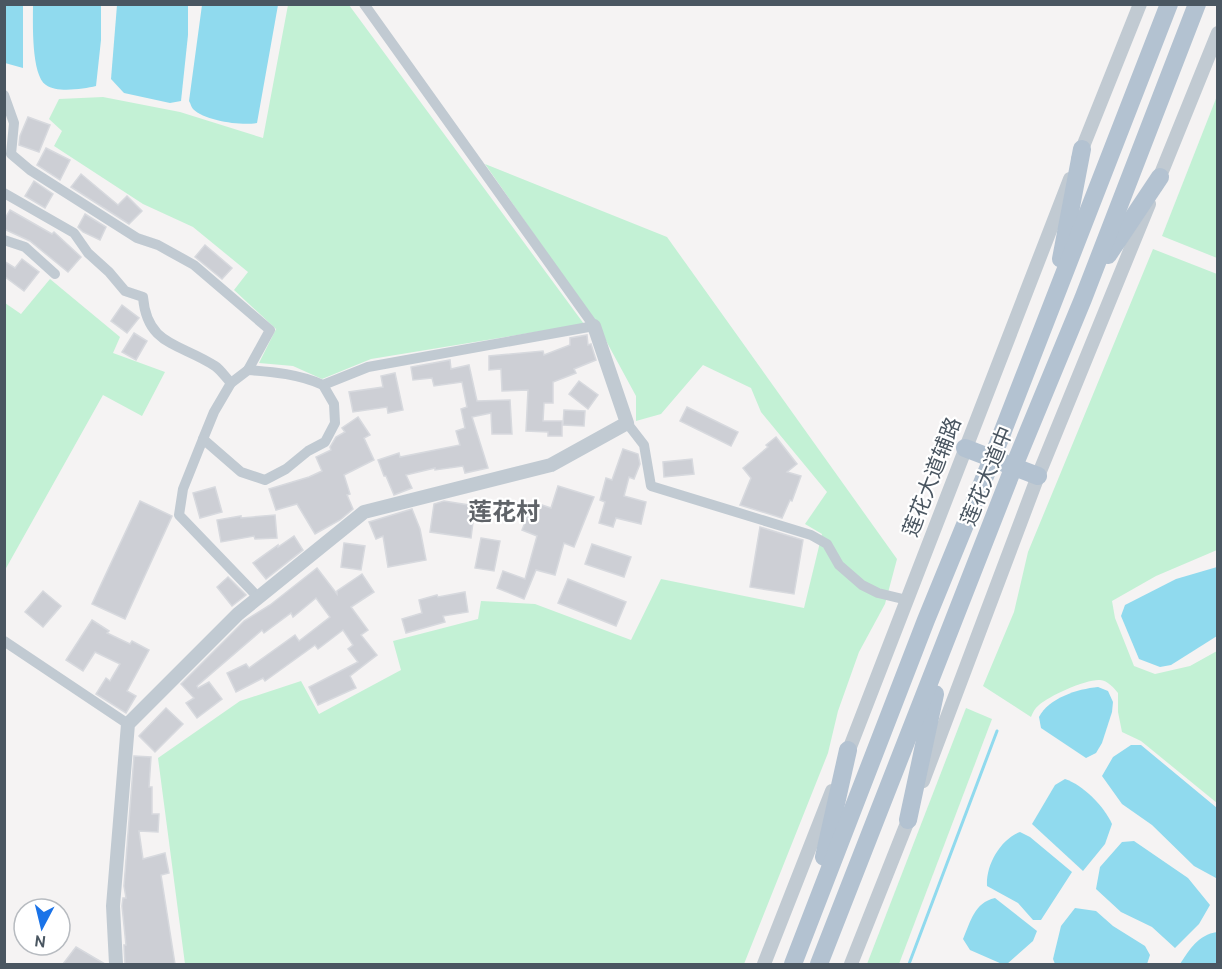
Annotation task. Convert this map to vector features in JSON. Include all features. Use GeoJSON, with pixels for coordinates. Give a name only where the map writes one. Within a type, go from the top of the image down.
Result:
{"type":"FeatureCollection","features":[{"type":"Feature","properties":{"kind":"main road","name":"莲花大道中"},"geometry":{"type":"LineString","coordinates":[[792,964],[926,620],[1056,297],[1169,4]]}},
{"type":"Feature","properties":{"kind":"main road","name":"莲花大道中"},"geometry":{"type":"LineString","coordinates":[[819,964],[1197,4]]}},
{"type":"Feature","properties":{"kind":"main road"},"geometry":{"type":"LineString","coordinates":[[1082,149],[1056,297],[1085,293],[1160,177]]}},
{"type":"Feature","properties":{"kind":"main road"},"geometry":{"type":"LineString","coordinates":[[966,448],[1038,476]]}},
{"type":"Feature","properties":{"kind":"main road"},"geometry":{"type":"LineString","coordinates":[[908,820],[948,636],[926,620]]}},
{"type":"Feature","properties":{"kind":"main road"},"geometry":{"type":"LineString","coordinates":[[810,918],[849,750]]}},
{"type":"Feature","properties":{"kind":"street"},"geometry":{"type":"LineString","coordinates":[[364,4],[594,326],[627,423],[644,445],[651,486],[811,535],[827,544],[839,565],[862,585],[878,593],[907,600]]}},
{"type":"Feature","properties":{"kind":"street","name":"莲花大道辅路"},"geometry":{"type":"LineString","coordinates":[[764,964],[1140,4]]}},
{"type":"Feature","properties":{"kind":"street"},"geometry":{"type":"LineString","coordinates":[[852,964],[1038,476],[1218,33]]}},
{"type":"Feature","properties":{"kind":"street"},"geometry":{"type":"LineString","coordinates":[[4,95],[14,123],[11,154],[30,170],[137,238],[158,245],[194,265],[270,330],[248,370],[231,383],[214,412],[183,489],[179,515],[254,593]]}},
{"type":"Feature","properties":{"kind":"street"},"geometry":{"type":"LineString","coordinates":[[4,193],[74,233],[88,254],[109,272],[125,291],[142,297],[149,325],[156,334],[217,367],[231,383]]}},
{"type":"Feature","properties":{"kind":"street"},"geometry":{"type":"LineString","coordinates":[[4,240],[25,247],[55,274]]}},
{"type":"Feature","properties":{"kind":"street"},"geometry":{"type":"LineString","coordinates":[[323,385],[368,366],[594,326]]}},
{"type":"Feature","properties":{"kind":"street"},"geometry":{"type":"LineString","coordinates":[[203,439],[241,472],[265,480],[286,469],[308,451],[326,442],[335,423],[334,404],[323,385],[308,378],[248,370]]}},
{"type":"Feature","properties":{"kind":"street"},"geometry":{"type":"LineString","coordinates":[[116,964],[113,906],[128,724],[238,614],[364,512],[551,465],[627,423]]}},
{"type":"Feature","properties":{"kind":"street"},"geometry":{"type":"LineString","coordinates":[[4,641],[128,724]]}},
{"type":"Feature","properties":{"kind":"green space"},"geometry":{"type":"Polygon","coordinates":[[[288,5],[349,5],[584,324],[371,359],[322,379],[293,366],[259,363],[276,329],[234,290],[248,272],[193,227],[143,204],[54,146],[62,131],[49,119],[59,99],[103,97],[180,112],[263,138],[288,5]]]}},
{"type":"Feature","properties":{"kind":"green space"},"geometry":{"type":"Polygon","coordinates":[[[1217,96],[1218,258],[1162,236],[1217,96]]]}},
{"type":"Feature","properties":{"kind":"green space"},"geometry":{"type":"Polygon","coordinates":[[[485,164],[667,237],[897,559],[885,604],[859,652],[838,711],[828,753],[744,964],[185,964],[158,758],[240,701],[301,681],[319,714],[401,670],[393,641],[478,619],[481,601],[535,604],[631,640],[661,579],[804,608],[822,534],[805,524],[827,492],[761,412],[751,388],[703,365],[661,414],[636,421],[636,396],[598,326],[485,164]]]}},
{"type":"Feature","properties":{"kind":"green space"},"geometry":{"type":"Polygon","coordinates":[[[1153,249],[1217,274],[1217,550],[1156,576],[1112,601],[1115,618],[1134,666],[1155,674],[1190,666],[1217,651],[1217,803],[1141,741],[1122,732],[1118,712],[1118,693],[1105,682],[1094,680],[1059,693],[1038,706],[1031,717],[983,686],[1014,612],[1028,552],[1153,249]]]}},
{"type":"Feature","properties":{"kind":"green space"},"geometry":{"type":"Polygon","coordinates":[[[50,279],[120,337],[113,353],[165,372],[142,416],[103,395],[5,570],[5,303],[21,314],[50,279]]]}},
{"type":"Feature","properties":{"kind":"green space"},"geometry":{"type":"Polygon","coordinates":[[[966,708],[992,719],[899,964],[867,964],[966,708]]]}},
{"type":"Feature","properties":{"kind":"water"},"geometry":{"type":"Polygon","coordinates":[[[4,5],[23,5],[23,68],[5,63],[4,5]]]}},
{"type":"Feature","properties":{"kind":"water"},"geometry":{"type":"Polygon","coordinates":[[[33,5],[101,5],[101,40],[96,86],[63,90],[46,85],[41,79],[35,60],[33,5]]]}},
{"type":"Feature","properties":{"kind":"water"},"geometry":{"type":"Polygon","coordinates":[[[117,5],[188,5],[188,35],[181,101],[170,103],[124,93],[111,79],[117,5]]]}},
{"type":"Feature","properties":{"kind":"water"},"geometry":{"type":"Polygon","coordinates":[[[202,5],[278,5],[257,123],[233,123],[206,117],[193,109],[189,101],[202,5]]]}},
{"type":"Feature","properties":{"kind":"water"},"geometry":{"type":"Polygon","coordinates":[[[1217,567],[1217,636],[1171,665],[1160,667],[1139,659],[1121,616],[1125,605],[1176,579],[1217,567]]]}},
{"type":"Feature","properties":{"kind":"water"},"geometry":{"type":"Polygon","coordinates":[[[1098,687],[1108,691],[1113,702],[1112,712],[1102,743],[1096,753],[1086,758],[1041,728],[1039,717],[1049,705],[1064,696],[1098,687]]]}},
{"type":"Feature","properties":{"kind":"water"},"geometry":{"type":"Polygon","coordinates":[[[1131,745],[1141,745],[1217,808],[1216,878],[1194,866],[1152,825],[1122,804],[1102,776],[1113,757],[1131,745]]]}},
{"type":"Feature","properties":{"kind":"water"},"geometry":{"type":"Polygon","coordinates":[[[1065,779],[1079,786],[1092,797],[1104,810],[1112,824],[1105,844],[1083,871],[1032,824],[1055,785],[1065,779]]]}},
{"type":"Feature","properties":{"kind":"water"},"geometry":{"type":"Polygon","coordinates":[[[1020,832],[1030,837],[1072,872],[1041,920],[1033,920],[1018,903],[987,886],[989,870],[996,854],[1006,841],[1020,832]]]}},
{"type":"Feature","properties":{"kind":"water"},"geometry":{"type":"Polygon","coordinates":[[[1134,841],[1188,878],[1210,905],[1199,924],[1175,948],[1152,927],[1121,912],[1096,889],[1100,867],[1122,842],[1134,841]]]}},
{"type":"Feature","properties":{"kind":"water"},"geometry":{"type":"Polygon","coordinates":[[[995,898],[1037,931],[1033,941],[1007,964],[970,950],[963,939],[978,908],[988,900],[995,898]]]}},
{"type":"Feature","properties":{"kind":"water"},"geometry":{"type":"Polygon","coordinates":[[[1075,908],[1096,911],[1113,926],[1145,946],[1150,955],[1147,964],[1055,964],[1053,959],[1061,926],[1075,908]]]}},
{"type":"Feature","properties":{"kind":"water"},"geometry":{"type":"Polygon","coordinates":[[[1217,932],[1217,964],[1180,964],[1200,939],[1217,932]]]}},
{"type":"Feature","properties":{"kind":"building"},"geometry":{"type":"Polygon","coordinates":[[[28,117],[50,125],[39,152],[19,145],[20,136],[28,117]]]}},
{"type":"Feature","properties":{"kind":"building"},"geometry":{"type":"Polygon","coordinates":[[[46,148],[70,160],[60,180],[37,165],[46,148]]]}},
{"type":"Feature","properties":{"kind":"building"},"geometry":{"type":"Polygon","coordinates":[[[81,174],[118,205],[127,196],[142,211],[129,224],[71,187],[81,174]]]}},
{"type":"Feature","properties":{"kind":"building"},"geometry":{"type":"Polygon","coordinates":[[[34,181],[53,194],[45,208],[25,196],[34,181]]]}},
{"type":"Feature","properties":{"kind":"building"},"geometry":{"type":"Polygon","coordinates":[[[10,210],[52,234],[54,232],[81,257],[68,272],[30,241],[4,229],[4,220],[10,210]]]}},
{"type":"Feature","properties":{"kind":"building"},"geometry":{"type":"Polygon","coordinates":[[[85,214],[106,227],[100,240],[78,227],[85,214]]]}},
{"type":"Feature","properties":{"kind":"building"},"geometry":{"type":"Polygon","coordinates":[[[205,245],[232,268],[222,279],[195,257],[205,245]]]}},
{"type":"Feature","properties":{"kind":"building"},"geometry":{"type":"Polygon","coordinates":[[[22,259],[39,272],[24,291],[4,276],[4,261],[15,268],[22,259]]]}},
{"type":"Feature","properties":{"kind":"building"},"geometry":{"type":"Polygon","coordinates":[[[122,305],[139,318],[127,333],[111,321],[122,305]]]}},
{"type":"Feature","properties":{"kind":"building"},"geometry":{"type":"Polygon","coordinates":[[[134,333],[147,341],[136,360],[122,352],[134,333]]]}},
{"type":"Feature","properties":{"kind":"building"},"geometry":{"type":"Polygon","coordinates":[[[587,335],[588,345],[591,344],[596,360],[574,369],[576,373],[553,382],[553,403],[544,403],[543,421],[562,421],[562,436],[548,436],[548,432],[526,431],[528,390],[502,391],[501,369],[489,370],[489,356],[543,351],[544,355],[570,345],[570,338],[587,335]]]}},
{"type":"Feature","properties":{"kind":"building"},"geometry":{"type":"Polygon","coordinates":[[[450,360],[451,369],[469,365],[477,401],[510,400],[512,434],[492,434],[491,413],[472,417],[488,468],[465,473],[463,466],[435,470],[435,468],[406,475],[412,488],[394,495],[378,460],[399,453],[400,457],[460,445],[456,431],[465,428],[461,409],[467,407],[462,382],[434,386],[432,378],[413,380],[411,367],[450,360]]]}},
{"type":"Feature","properties":{"kind":"building"},"geometry":{"type":"Polygon","coordinates":[[[395,373],[403,410],[388,413],[387,407],[353,412],[349,392],[383,387],[381,376],[395,373]]]}},
{"type":"Feature","properties":{"kind":"building"},"geometry":{"type":"Polygon","coordinates":[[[579,381],[598,395],[588,409],[569,394],[579,381]]]}},
{"type":"Feature","properties":{"kind":"building"},"geometry":{"type":"Polygon","coordinates":[[[687,407],[738,432],[731,446],[680,421],[687,407]]]}},
{"type":"Feature","properties":{"kind":"building"},"geometry":{"type":"Polygon","coordinates":[[[564,410],[585,411],[584,426],[563,425],[564,410]]]}},
{"type":"Feature","properties":{"kind":"building"},"geometry":{"type":"Polygon","coordinates":[[[358,417],[370,435],[364,438],[374,460],[344,475],[350,494],[347,495],[353,509],[340,520],[315,534],[297,504],[276,510],[269,489],[322,471],[316,457],[331,450],[330,447],[336,437],[345,432],[342,428],[358,417]]]}},
{"type":"Feature","properties":{"kind":"building"},"geometry":{"type":"Polygon","coordinates":[[[776,437],[797,464],[787,472],[801,476],[792,501],[790,500],[782,518],[740,505],[751,478],[743,468],[768,447],[766,445],[776,437]]]}},
{"type":"Feature","properties":{"kind":"building"},"geometry":{"type":"Polygon","coordinates":[[[623,449],[638,454],[640,464],[634,479],[629,477],[624,496],[646,502],[641,524],[616,518],[613,527],[599,523],[605,502],[600,500],[606,478],[612,480],[623,449]]]}},
{"type":"Feature","properties":{"kind":"building"},"geometry":{"type":"Polygon","coordinates":[[[692,459],[694,474],[664,477],[663,462],[692,459]]]}},
{"type":"Feature","properties":{"kind":"building"},"geometry":{"type":"Polygon","coordinates":[[[558,486],[594,497],[574,547],[564,543],[555,575],[536,570],[524,599],[497,588],[503,571],[525,579],[537,536],[522,530],[533,502],[551,508],[558,486]]]}},
{"type":"Feature","properties":{"kind":"building"},"geometry":{"type":"Polygon","coordinates":[[[215,487],[222,512],[200,518],[193,493],[215,487]]]}},
{"type":"Feature","properties":{"kind":"building"},"geometry":{"type":"Polygon","coordinates":[[[140,501],[172,516],[125,619],[92,604],[140,501]]]}},
{"type":"Feature","properties":{"kind":"building"},"geometry":{"type":"Polygon","coordinates":[[[444,501],[475,506],[471,538],[430,532],[434,504],[444,501]]]}},
{"type":"Feature","properties":{"kind":"building"},"geometry":{"type":"Polygon","coordinates":[[[412,509],[420,529],[426,560],[388,567],[383,536],[376,539],[369,522],[412,509]]]}},
{"type":"Feature","properties":{"kind":"building"},"geometry":{"type":"Polygon","coordinates":[[[275,515],[277,538],[255,539],[254,536],[221,542],[217,520],[241,516],[241,518],[275,515]]]}},
{"type":"Feature","properties":{"kind":"building"},"geometry":{"type":"Polygon","coordinates":[[[760,527],[803,540],[794,594],[750,587],[760,527]]]}},
{"type":"Feature","properties":{"kind":"building"},"geometry":{"type":"Polygon","coordinates":[[[294,536],[303,550],[266,579],[253,563],[294,536]]]}},
{"type":"Feature","properties":{"kind":"building"},"geometry":{"type":"Polygon","coordinates":[[[481,538],[500,541],[494,571],[475,568],[481,538]]]}},
{"type":"Feature","properties":{"kind":"building"},"geometry":{"type":"Polygon","coordinates":[[[344,543],[365,546],[361,570],[341,567],[344,543]]]}},
{"type":"Feature","properties":{"kind":"building"},"geometry":{"type":"Polygon","coordinates":[[[592,544],[631,557],[624,577],[585,564],[592,544]]]}},
{"type":"Feature","properties":{"kind":"building"},"geometry":{"type":"Polygon","coordinates":[[[317,568],[337,594],[337,591],[362,574],[374,592],[351,607],[368,630],[361,635],[377,655],[350,676],[356,688],[318,705],[309,687],[358,662],[348,649],[353,645],[343,630],[318,649],[315,645],[265,681],[263,678],[236,692],[227,673],[246,664],[249,668],[295,635],[299,641],[330,617],[316,598],[293,617],[291,613],[264,633],[262,630],[197,686],[198,688],[209,682],[222,699],[197,718],[186,703],[194,698],[181,684],[244,621],[270,605],[317,568]]]}},
{"type":"Feature","properties":{"kind":"building"},"geometry":{"type":"Polygon","coordinates":[[[228,577],[246,595],[232,606],[217,587],[228,577]]]}},
{"type":"Feature","properties":{"kind":"building"},"geometry":{"type":"Polygon","coordinates":[[[568,579],[626,602],[616,626],[558,603],[568,579]]]}},
{"type":"Feature","properties":{"kind":"building"},"geometry":{"type":"Polygon","coordinates":[[[43,591],[61,606],[43,627],[25,612],[43,591]]]}},
{"type":"Feature","properties":{"kind":"building"},"geometry":{"type":"Polygon","coordinates":[[[465,592],[468,612],[443,616],[445,622],[406,633],[402,619],[422,613],[419,600],[437,595],[438,597],[465,592]]]}},
{"type":"Feature","properties":{"kind":"building"},"geometry":{"type":"Polygon","coordinates":[[[92,620],[109,631],[107,633],[130,644],[132,641],[149,650],[127,691],[136,696],[126,713],[96,694],[106,678],[110,681],[120,664],[95,652],[83,671],[66,660],[92,620]]]}},
{"type":"Feature","properties":{"kind":"building"},"geometry":{"type":"Polygon","coordinates":[[[166,708],[183,724],[155,752],[139,736],[166,708]]]}},
{"type":"Feature","properties":{"kind":"building"},"geometry":{"type":"Polygon","coordinates":[[[134,756],[151,757],[149,787],[152,787],[152,814],[159,814],[158,832],[139,831],[143,859],[165,853],[169,873],[161,875],[175,964],[125,964],[124,945],[126,945],[122,906],[123,898],[126,898],[124,886],[134,756]]]}},
{"type":"Feature","properties":{"kind":"building"},"geometry":{"type":"Polygon","coordinates":[[[76,947],[105,964],[63,964],[68,957],[72,957],[76,947]]]}},
{"type":"Feature","properties":{"kind":"waterway"},"geometry":{"type":"LineString","coordinates":[[909,964],[997,731]]}},
{"type":"Feature","properties":{"kind":"district","name":"莲花村"},"geometry":{"type":"Point","coordinates":[504,512]}}]}
